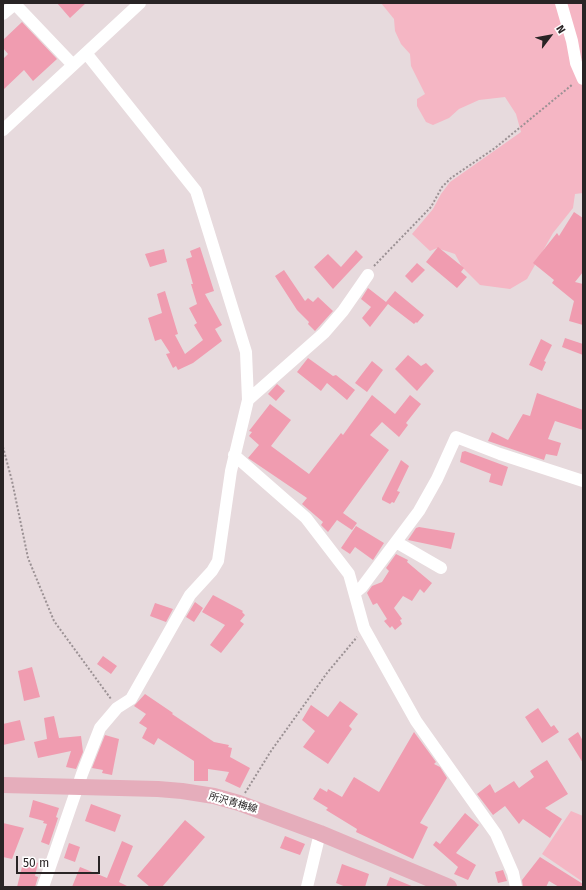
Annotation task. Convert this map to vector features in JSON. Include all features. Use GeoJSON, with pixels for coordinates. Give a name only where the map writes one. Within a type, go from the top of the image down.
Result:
{"type":"FeatureCollection","features":[{"type":"Feature","properties":{"kind":"main road","name":"所沢青梅線"},"geometry":{"type":"LineString","coordinates":[[3,785],[78,786],[182,791],[239,803],[320,833],[449,887]]}},
{"type":"Feature","properties":{"kind":"street"},"geometry":{"type":"LineString","coordinates":[[3,130],[140,3]]}},
{"type":"Feature","properties":{"kind":"street"},"geometry":{"type":"LineString","coordinates":[[561,3],[572,40],[576,63],[582,78]]}},
{"type":"Feature","properties":{"kind":"street"},"geometry":{"type":"LineString","coordinates":[[3,14],[14,4],[73,65]]}},
{"type":"Feature","properties":{"kind":"street"},"geometry":{"type":"LineString","coordinates":[[43,887],[100,728],[117,708],[131,699],[190,595],[218,561],[234,455],[248,400],[246,352],[196,190],[86,53]]}},
{"type":"Feature","properties":{"kind":"street"},"geometry":{"type":"LineString","coordinates":[[248,400],[324,333],[343,311],[368,275]]}},
{"type":"Feature","properties":{"kind":"street"},"geometry":{"type":"LineString","coordinates":[[355,592],[362,588],[419,512],[437,479],[456,437],[500,454],[583,481]]}},
{"type":"Feature","properties":{"kind":"street"},"geometry":{"type":"LineString","coordinates":[[234,455],[306,518],[349,574],[364,628],[416,721],[496,834],[513,873],[516,887]]}},
{"type":"Feature","properties":{"kind":"street"},"geometry":{"type":"LineString","coordinates":[[396,542],[441,568]]}},
{"type":"Feature","properties":{"kind":"street"},"geometry":{"type":"LineString","coordinates":[[307,887],[320,833]]}},
{"type":"Feature","properties":{"kind":"path"},"geometry":{"type":"LineString","coordinates":[[368,275],[378,261],[409,231],[431,206],[442,188],[451,178],[495,148],[582,78]]}},
{"type":"Feature","properties":{"kind":"path"},"geometry":{"type":"LineString","coordinates":[[3,447],[12,481],[28,558],[54,621],[117,708]]}},
{"type":"Feature","properties":{"kind":"path"},"geometry":{"type":"LineString","coordinates":[[239,803],[271,751],[327,673],[364,628]]}},
{"type":"Feature","properties":{"kind":"shaded area"},"geometry":{"type":"Polygon","coordinates":[[[381,3],[583,3],[583,193],[575,194],[573,208],[553,233],[527,279],[510,289],[480,285],[462,267],[455,254],[437,248],[430,251],[412,234],[433,209],[441,194],[450,182],[521,132],[516,114],[505,97],[479,100],[459,109],[449,118],[433,125],[426,122],[417,106],[417,99],[425,94],[411,66],[410,54],[401,44],[395,31],[394,19],[381,3]]]}},
{"type":"Feature","properties":{"kind":"shaded area"},"geometry":{"type":"Polygon","coordinates":[[[571,811],[583,816],[583,882],[542,854],[571,811]]]}},
{"type":"Feature","properties":{"kind":"building"},"geometry":{"type":"Polygon","coordinates":[[[57,3],[86,3],[70,18],[57,3]]]}},
{"type":"Feature","properties":{"kind":"building"},"geometry":{"type":"Polygon","coordinates":[[[22,22],[57,59],[33,81],[24,70],[3,90],[3,59],[8,54],[3,48],[3,40],[22,22]]]}},
{"type":"Feature","properties":{"kind":"building"},"geometry":{"type":"Polygon","coordinates":[[[574,212],[583,218],[583,272],[575,282],[583,284],[583,325],[569,321],[574,301],[552,283],[554,280],[533,263],[557,233],[559,236],[574,212]]]}},
{"type":"Feature","properties":{"kind":"building"},"geometry":{"type":"Polygon","coordinates":[[[200,247],[214,291],[205,294],[222,325],[215,329],[222,341],[193,363],[178,370],[176,366],[173,368],[166,354],[170,353],[161,339],[155,341],[148,318],[162,313],[157,294],[165,291],[178,334],[175,335],[185,354],[203,340],[194,325],[197,323],[189,308],[197,304],[186,259],[192,257],[190,251],[200,247]]]}},
{"type":"Feature","properties":{"kind":"building"},"geometry":{"type":"Polygon","coordinates":[[[438,247],[464,268],[461,272],[467,277],[457,288],[426,262],[438,247]]]}},
{"type":"Feature","properties":{"kind":"building"},"geometry":{"type":"Polygon","coordinates":[[[164,249],[167,262],[150,267],[145,254],[164,249]]]}},
{"type":"Feature","properties":{"kind":"building"},"geometry":{"type":"Polygon","coordinates":[[[356,250],[363,257],[333,289],[314,267],[328,254],[341,267],[356,250]]]}},
{"type":"Feature","properties":{"kind":"building"},"geometry":{"type":"Polygon","coordinates":[[[417,263],[425,270],[412,283],[405,276],[417,263]]]}},
{"type":"Feature","properties":{"kind":"building"},"geometry":{"type":"Polygon","coordinates":[[[284,270],[305,301],[308,298],[313,302],[318,297],[333,311],[315,331],[308,324],[309,322],[297,310],[275,276],[284,270]]]}},
{"type":"Feature","properties":{"kind":"building"},"geometry":{"type":"Polygon","coordinates":[[[368,288],[386,302],[395,291],[424,315],[417,323],[416,322],[414,324],[388,304],[370,327],[362,318],[371,307],[361,299],[368,288]]]}},
{"type":"Feature","properties":{"kind":"building"},"geometry":{"type":"Polygon","coordinates":[[[565,338],[583,344],[583,355],[562,347],[565,338]]]}},
{"type":"Feature","properties":{"kind":"building"},"geometry":{"type":"Polygon","coordinates":[[[541,339],[552,345],[544,361],[546,362],[542,371],[529,365],[541,339]]]}},
{"type":"Feature","properties":{"kind":"building"},"geometry":{"type":"Polygon","coordinates":[[[408,355],[421,366],[426,363],[434,371],[417,391],[395,369],[408,355]]]}},
{"type":"Feature","properties":{"kind":"building"},"geometry":{"type":"Polygon","coordinates":[[[308,358],[333,376],[336,375],[355,390],[347,400],[327,383],[321,391],[297,372],[308,358]]]}},
{"type":"Feature","properties":{"kind":"building"},"geometry":{"type":"Polygon","coordinates":[[[372,361],[383,370],[367,392],[355,383],[372,361]]]}},
{"type":"Feature","properties":{"kind":"building"},"geometry":{"type":"Polygon","coordinates":[[[277,384],[285,391],[276,401],[268,394],[277,384]]]}},
{"type":"Feature","properties":{"kind":"building"},"geometry":{"type":"Polygon","coordinates":[[[537,393],[583,410],[583,430],[555,421],[548,439],[561,443],[557,456],[546,454],[544,460],[488,441],[492,432],[508,440],[523,414],[530,416],[537,393]]]}},
{"type":"Feature","properties":{"kind":"building"},"geometry":{"type":"Polygon","coordinates":[[[372,395],[395,414],[410,395],[421,404],[406,423],[408,425],[399,437],[382,422],[370,435],[389,450],[343,513],[357,523],[352,530],[337,520],[328,532],[321,525],[323,522],[302,504],[307,498],[248,458],[259,445],[249,436],[252,432],[249,431],[270,404],[291,420],[271,446],[309,474],[341,433],[343,435],[372,395]]]}},
{"type":"Feature","properties":{"kind":"building"},"geometry":{"type":"Polygon","coordinates":[[[465,451],[508,467],[502,486],[489,482],[491,474],[460,462],[462,452],[465,451]]]}},
{"type":"Feature","properties":{"kind":"building"},"geometry":{"type":"Polygon","coordinates":[[[401,460],[409,466],[397,491],[400,492],[394,503],[392,502],[390,504],[382,500],[382,498],[401,460]]]}},
{"type":"Feature","properties":{"kind":"building"},"geometry":{"type":"Polygon","coordinates":[[[356,526],[384,543],[373,560],[355,547],[350,554],[341,548],[356,526]]]}},
{"type":"Feature","properties":{"kind":"building"},"geometry":{"type":"Polygon","coordinates":[[[419,527],[455,533],[451,549],[408,540],[416,528],[419,527]]]}},
{"type":"Feature","properties":{"kind":"building"},"geometry":{"type":"Polygon","coordinates":[[[396,554],[408,560],[407,562],[432,583],[424,593],[420,589],[412,601],[403,596],[394,608],[402,619],[400,620],[402,624],[395,630],[392,626],[390,628],[384,621],[387,619],[377,603],[373,605],[367,593],[372,586],[382,582],[389,571],[386,568],[396,554]]]}},
{"type":"Feature","properties":{"kind":"building"},"geometry":{"type":"Polygon","coordinates":[[[213,595],[243,611],[242,612],[245,615],[240,621],[244,624],[221,653],[210,645],[225,625],[202,612],[213,595]]]}},
{"type":"Feature","properties":{"kind":"building"},"geometry":{"type":"Polygon","coordinates":[[[195,602],[203,608],[194,622],[186,617],[195,602]]]}},
{"type":"Feature","properties":{"kind":"building"},"geometry":{"type":"Polygon","coordinates":[[[155,603],[173,609],[166,622],[150,616],[155,603]]]}},
{"type":"Feature","properties":{"kind":"building"},"geometry":{"type":"Polygon","coordinates":[[[103,656],[117,666],[111,674],[97,664],[103,656]]]}},
{"type":"Feature","properties":{"kind":"building"},"geometry":{"type":"Polygon","coordinates":[[[32,667],[40,697],[24,701],[18,671],[32,667]]]}},
{"type":"Feature","properties":{"kind":"building"},"geometry":{"type":"Polygon","coordinates":[[[145,694],[214,742],[229,745],[228,747],[232,748],[230,757],[250,768],[240,788],[225,781],[229,772],[208,769],[208,781],[194,781],[194,761],[158,738],[154,745],[142,738],[147,728],[139,723],[146,714],[134,706],[145,694]]]}},
{"type":"Feature","properties":{"kind":"building"},"geometry":{"type":"Polygon","coordinates":[[[340,701],[358,714],[349,726],[352,729],[328,764],[303,747],[315,731],[302,720],[311,705],[328,717],[340,701]]]}},
{"type":"Feature","properties":{"kind":"building"},"geometry":{"type":"Polygon","coordinates":[[[538,708],[551,727],[554,725],[559,732],[542,743],[525,717],[538,708]]]}},
{"type":"Feature","properties":{"kind":"building"},"geometry":{"type":"Polygon","coordinates":[[[54,716],[59,738],[81,736],[83,752],[76,769],[66,767],[71,751],[38,758],[34,742],[47,739],[44,718],[54,716]]]}},
{"type":"Feature","properties":{"kind":"building"},"geometry":{"type":"Polygon","coordinates":[[[20,720],[25,740],[3,745],[3,724],[20,720]]]}},
{"type":"Feature","properties":{"kind":"building"},"geometry":{"type":"Polygon","coordinates":[[[414,732],[436,762],[434,764],[440,767],[447,778],[420,823],[428,827],[413,859],[356,832],[357,829],[326,810],[328,808],[313,799],[320,788],[327,792],[328,789],[342,797],[354,777],[379,792],[414,732]]]}},
{"type":"Feature","properties":{"kind":"building"},"geometry":{"type":"Polygon","coordinates":[[[578,732],[583,741],[583,763],[568,739],[578,732]]]}},
{"type":"Feature","properties":{"kind":"building"},"geometry":{"type":"Polygon","coordinates":[[[105,735],[119,739],[112,775],[102,773],[103,770],[92,768],[105,735]]]}},
{"type":"Feature","properties":{"kind":"building"},"geometry":{"type":"Polygon","coordinates":[[[547,760],[568,794],[545,808],[562,819],[550,838],[523,819],[519,824],[505,806],[493,815],[477,794],[490,784],[495,793],[514,781],[519,788],[534,777],[530,771],[547,760]]]}},
{"type":"Feature","properties":{"kind":"building"},"geometry":{"type":"Polygon","coordinates":[[[33,800],[59,808],[56,817],[58,818],[49,845],[41,842],[47,824],[43,823],[44,821],[29,817],[33,800]]]}},
{"type":"Feature","properties":{"kind":"building"},"geometry":{"type":"Polygon","coordinates":[[[91,804],[121,815],[115,832],[85,821],[91,804]]]}},
{"type":"Feature","properties":{"kind":"building"},"geometry":{"type":"Polygon","coordinates":[[[465,813],[479,825],[456,853],[476,865],[468,880],[454,874],[458,867],[433,845],[436,841],[440,844],[465,813]]]}},
{"type":"Feature","properties":{"kind":"building"},"geometry":{"type":"Polygon","coordinates":[[[185,820],[205,837],[162,887],[150,887],[137,876],[185,820]]]}},
{"type":"Feature","properties":{"kind":"building"},"geometry":{"type":"Polygon","coordinates":[[[3,823],[24,828],[12,859],[3,857],[3,823]]]}},
{"type":"Feature","properties":{"kind":"building"},"geometry":{"type":"Polygon","coordinates":[[[285,836],[305,844],[300,855],[280,848],[285,836]]]}},
{"type":"Feature","properties":{"kind":"building"},"geometry":{"type":"Polygon","coordinates":[[[122,841],[133,846],[119,882],[129,887],[72,887],[80,867],[107,878],[122,841]]]}},
{"type":"Feature","properties":{"kind":"building"},"geometry":{"type":"Polygon","coordinates":[[[69,843],[80,847],[75,862],[64,858],[69,843]]]}},
{"type":"Feature","properties":{"kind":"building"},"geometry":{"type":"Polygon","coordinates":[[[540,857],[583,884],[583,887],[559,887],[549,881],[546,887],[523,887],[522,880],[540,857]]]}},
{"type":"Feature","properties":{"kind":"building"},"geometry":{"type":"Polygon","coordinates":[[[24,859],[38,863],[35,876],[38,877],[35,887],[17,887],[24,859]]]}},
{"type":"Feature","properties":{"kind":"building"},"geometry":{"type":"Polygon","coordinates":[[[342,864],[369,874],[365,887],[346,887],[336,883],[342,864]]]}},
{"type":"Feature","properties":{"kind":"building"},"geometry":{"type":"Polygon","coordinates":[[[503,870],[507,881],[498,883],[495,872],[503,870]]]}},
{"type":"Feature","properties":{"kind":"building"},"geometry":{"type":"Polygon","coordinates":[[[390,877],[414,887],[386,887],[390,877]]]}}]}
